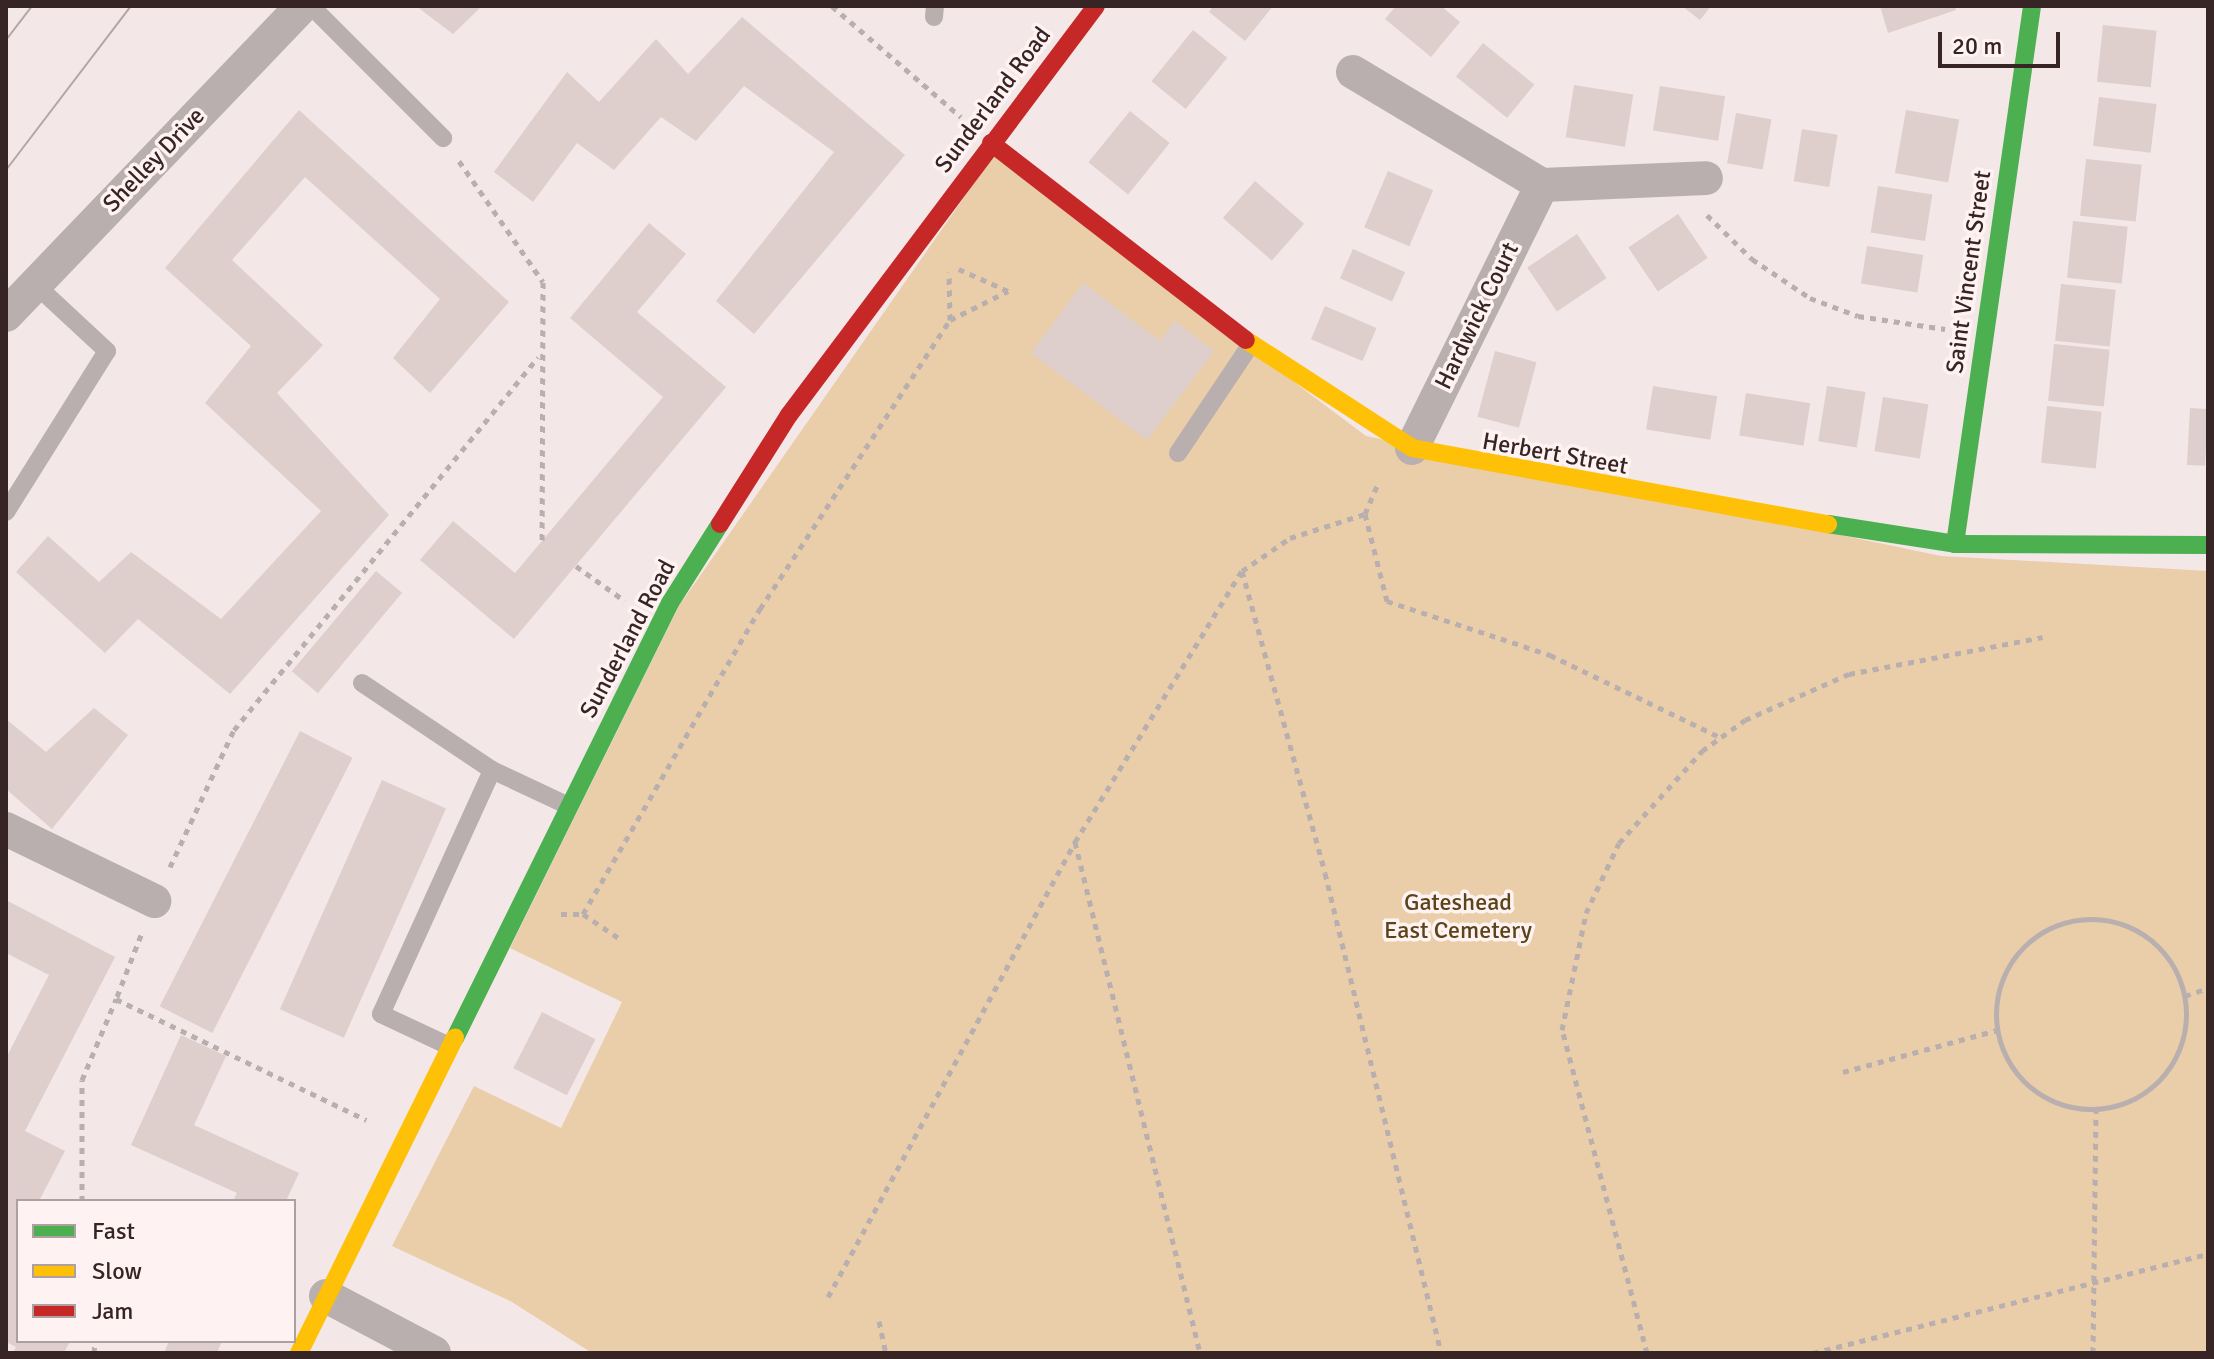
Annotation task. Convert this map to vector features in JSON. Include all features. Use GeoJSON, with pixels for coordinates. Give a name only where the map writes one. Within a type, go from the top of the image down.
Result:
{"type":"FeatureCollection","features":[{"type":"Feature","properties":{"kind":"street","name":"Shelley Drive"},"geometry":{"type":"LineString","coordinates":[[6,315],[302,6]]}},
{"type":"Feature","properties":{"kind":"street","name":"Sunderland Road"},"geometry":{"type":"LineString","coordinates":[[299,1353],[662,620],[789,415],[1096,6]]}},
{"type":"Feature","properties":{"kind":"street","name":"Saint Vincent Street"},"geometry":{"type":"LineString","coordinates":[[1955,544],[2032,6]]}},
{"type":"Feature","properties":{"kind":"street"},"geometry":{"type":"LineString","coordinates":[[1353,72],[1542,185],[1706,178]]}},
{"type":"Feature","properties":{"kind":"street","name":"Herbert Street"},"geometry":{"type":"LineString","coordinates":[[991,143],[1251,344],[1412,448],[1579,484],[1955,544],[2208,545]]}},
{"type":"Feature","properties":{"kind":"street","name":"Hardwick Court"},"geometry":{"type":"LineString","coordinates":[[1412,448],[1542,185]]}},
{"type":"Feature","properties":{"kind":"street"},"geometry":{"type":"LineString","coordinates":[[6,829],[154,901]]}},
{"type":"Feature","properties":{"kind":"street"},"geometry":{"type":"LineString","coordinates":[[326,1296],[434,1353]]}},
{"type":"Feature","properties":{"kind":"lane"},"geometry":{"type":"LineString","coordinates":[[311,6],[443,138]]}},
{"type":"Feature","properties":{"kind":"lane"},"geometry":{"type":"LineString","coordinates":[[6,512],[107,351],[35,284]]}},
{"type":"Feature","properties":{"kind":"lane"},"geometry":{"type":"LineString","coordinates":[[1178,453],[1251,344]]}},
{"type":"Feature","properties":{"kind":"lane"},"geometry":{"type":"LineString","coordinates":[[362,683],[492,770],[569,806]]}},
{"type":"Feature","properties":{"kind":"lane"},"geometry":{"type":"LineString","coordinates":[[449,1046],[381,1014],[492,770]]}},
{"type":"Feature","properties":{"kind":"path"},"geometry":{"type":"LineString","coordinates":[[832,6],[991,143]]}},
{"type":"Feature","properties":{"kind":"path"},"geometry":{"type":"LineString","coordinates":[[443,138],[543,282],[538,357],[542,541]]}},
{"type":"Feature","properties":{"kind":"path"},"geometry":{"type":"LineString","coordinates":[[1706,178],[1707,218],[1810,298],[1858,316],[1984,335]]}},
{"type":"Feature","properties":{"kind":"path"},"geometry":{"type":"LineString","coordinates":[[583,914],[760,609],[950,320],[1008,291],[949,265],[943,259]]}},
{"type":"Feature","properties":{"kind":"path"},"geometry":{"type":"LineString","coordinates":[[949,265],[950,320]]}},
{"type":"Feature","properties":{"kind":"path"},"geometry":{"type":"LineString","coordinates":[[82,1199],[82,1080],[154,901],[234,730],[538,357]]}},
{"type":"Feature","properties":{"kind":"path"},"geometry":{"type":"LineString","coordinates":[[1378,483],[1365,514],[1387,601],[1550,655],[1720,737]]}},
{"type":"Feature","properties":{"kind":"path"},"geometry":{"type":"LineString","coordinates":[[828,1297],[1075,842],[1242,571],[1290,538],[1365,514]]}},
{"type":"Feature","properties":{"kind":"path"},"geometry":{"type":"LineString","coordinates":[[576,566],[662,620]]}},
{"type":"Feature","properties":{"kind":"path"},"geometry":{"type":"LineString","coordinates":[[1242,571],[1325,873],[1441,1353]]}},
{"type":"Feature","properties":{"kind":"path"},"geometry":{"type":"LineString","coordinates":[[1647,1353],[1562,1030],[1586,913],[1619,843],[1720,737],[1849,674],[2043,637]]}},
{"type":"Feature","properties":{"kind":"path"},"geometry":{"type":"LineString","coordinates":[[1075,842],[1200,1353]]}},
{"type":"Feature","properties":{"kind":"path"},"geometry":{"type":"LineString","coordinates":[[516,912],[583,914],[620,939]]}},
{"type":"Feature","properties":{"kind":"path"},"geometry":{"type":"LineString","coordinates":[[2099,917],[2134,927],[2169,957],[2185,996],[2183,1041],[2169,1070],[2145,1093],[2096,1110],[2029,1088],[2004,1056],[1998,1030],[2002,975],[2023,944],[2056,923],[2099,917]]}},
{"type":"Feature","properties":{"kind":"path"},"geometry":{"type":"LineString","coordinates":[[2185,996],[2208,988]]}},
{"type":"Feature","properties":{"kind":"path"},"geometry":{"type":"LineString","coordinates":[[116,999],[403,1138]]}},
{"type":"Feature","properties":{"kind":"path"},"geometry":{"type":"LineString","coordinates":[[1843,1072],[1998,1030]]}},
{"type":"Feature","properties":{"kind":"path"},"geometry":{"type":"LineString","coordinates":[[2093,1353],[2091,1283],[2096,1110]]}},
{"type":"Feature","properties":{"kind":"path"},"geometry":{"type":"LineString","coordinates":[[1813,1353],[2208,1254]]}},
{"type":"Feature","properties":{"kind":"path"},"geometry":{"type":"LineString","coordinates":[[879,1321],[886,1353]]}},
{"type":"Feature","properties":{"kind":"green space","name":"Gateshead East Cemetery"},"geometry":{"type":"Polygon","coordinates":[[[993,156],[1366,436],[1941,556],[2208,571],[2208,1353],[592,1353],[512,1302],[392,1246],[474,1086],[561,1128],[622,1002],[510,948],[679,606],[993,156]]]}},
{"type":"Feature","properties":{"kind":"building"},"geometry":{"type":"Polygon","coordinates":[[[416,6],[482,6],[453,34],[416,6]]]}},
{"type":"Feature","properties":{"kind":"building"},"geometry":{"type":"Polygon","coordinates":[[[1213,6],[1273,6],[1245,41],[1209,12],[1213,6]]]}},
{"type":"Feature","properties":{"kind":"building"},"geometry":{"type":"Polygon","coordinates":[[[1396,6],[1441,6],[1460,22],[1431,57],[1385,19],[1396,6]]]}},
{"type":"Feature","properties":{"kind":"building"},"geometry":{"type":"Polygon","coordinates":[[[1682,6],[1711,6],[1700,20],[1682,6]]]}},
{"type":"Feature","properties":{"kind":"building"},"geometry":{"type":"Polygon","coordinates":[[[1880,6],[1955,6],[1956,10],[1888,33],[1880,6]]]}},
{"type":"Feature","properties":{"kind":"building"},"geometry":{"type":"Polygon","coordinates":[[[742,17],[905,155],[754,334],[716,301],[834,152],[744,86],[696,141],[661,117],[614,170],[577,143],[533,202],[494,172],[567,72],[599,102],[656,39],[688,74],[742,17]]]}},
{"type":"Feature","properties":{"kind":"building"},"geometry":{"type":"Polygon","coordinates":[[[2103,25],[2157,31],[2151,87],[2097,82],[2103,25]]]}},
{"type":"Feature","properties":{"kind":"building"},"geometry":{"type":"Polygon","coordinates":[[[1193,30],[1227,58],[1186,109],[1151,81],[1193,30]]]}},
{"type":"Feature","properties":{"kind":"building"},"geometry":{"type":"Polygon","coordinates":[[[1483,43],[1534,85],[1507,118],[1456,76],[1483,43]]]}},
{"type":"Feature","properties":{"kind":"building"},"geometry":{"type":"Polygon","coordinates":[[[1574,85],[1633,94],[1625,147],[1566,137],[1574,85]]]}},
{"type":"Feature","properties":{"kind":"building"},"geometry":{"type":"Polygon","coordinates":[[[1660,86],[1725,96],[1718,141],[1653,130],[1660,86]]]}},
{"type":"Feature","properties":{"kind":"building"},"geometry":{"type":"Polygon","coordinates":[[[2099,97],[2157,104],[2151,153],[2093,146],[2099,97]]]}},
{"type":"Feature","properties":{"kind":"building"},"geometry":{"type":"Polygon","coordinates":[[[299,110],[509,302],[430,393],[393,358],[440,299],[305,177],[232,260],[323,345],[277,393],[389,515],[230,694],[138,619],[105,653],[16,572],[48,536],[99,582],[131,552],[221,619],[321,511],[205,403],[251,346],[165,268],[299,110]]]}},
{"type":"Feature","properties":{"kind":"building"},"geometry":{"type":"Polygon","coordinates":[[[1906,110],[1959,119],[1948,182],[1895,173],[1906,110]]]}},
{"type":"Feature","properties":{"kind":"building"},"geometry":{"type":"Polygon","coordinates":[[[1130,111],[1170,143],[1128,194],[1088,162],[1130,111]]]}},
{"type":"Feature","properties":{"kind":"building"},"geometry":{"type":"Polygon","coordinates":[[[1736,113],[1771,119],[1763,169],[1727,163],[1736,113]]]}},
{"type":"Feature","properties":{"kind":"building"},"geometry":{"type":"Polygon","coordinates":[[[1802,129],[1838,135],[1829,187],[1794,181],[1802,129]]]}},
{"type":"Feature","properties":{"kind":"building"},"geometry":{"type":"Polygon","coordinates":[[[2086,159],[2142,165],[2136,222],[2080,216],[2086,159]]]}},
{"type":"Feature","properties":{"kind":"building"},"geometry":{"type":"Polygon","coordinates":[[[1388,171],[1433,190],[1409,246],[1364,227],[1388,171]]]}},
{"type":"Feature","properties":{"kind":"building"},"geometry":{"type":"Polygon","coordinates":[[[1255,181],[1304,224],[1272,261],[1223,218],[1255,181]]]}},
{"type":"Feature","properties":{"kind":"building"},"geometry":{"type":"Polygon","coordinates":[[[1878,186],[1932,195],[1925,241],[1871,232],[1878,186]]]}},
{"type":"Feature","properties":{"kind":"building"},"geometry":{"type":"Polygon","coordinates":[[[1678,214],[1708,258],[1658,291],[1628,248],[1678,214]]]}},
{"type":"Feature","properties":{"kind":"building"},"geometry":{"type":"Polygon","coordinates":[[[2073,221],[2128,227],[2122,283],[2067,278],[2073,221]]]}},
{"type":"Feature","properties":{"kind":"building"},"geometry":{"type":"Polygon","coordinates":[[[649,223],[686,254],[637,312],[726,387],[514,639],[420,560],[453,521],[515,573],[663,397],[570,318],[649,223]]]}},
{"type":"Feature","properties":{"kind":"building"},"geometry":{"type":"Polygon","coordinates":[[[1577,234],[1607,278],[1557,311],[1527,268],[1577,234]]]}},
{"type":"Feature","properties":{"kind":"building"},"geometry":{"type":"Polygon","coordinates":[[[1867,246],[1923,255],[1917,292],[1861,284],[1867,246]]]}},
{"type":"Feature","properties":{"kind":"building"},"geometry":{"type":"Polygon","coordinates":[[[1353,249],[1405,272],[1392,301],[1340,278],[1353,249]]]}},
{"type":"Feature","properties":{"kind":"building"},"geometry":{"type":"Polygon","coordinates":[[[1083,283],[1160,341],[1175,321],[1214,351],[1147,440],[1031,353],[1083,283]]]}},
{"type":"Feature","properties":{"kind":"building"},"geometry":{"type":"Polygon","coordinates":[[[2061,284],[2116,290],[2110,346],[2055,341],[2061,284]]]}},
{"type":"Feature","properties":{"kind":"building"},"geometry":{"type":"Polygon","coordinates":[[[1325,306],[1377,328],[1362,361],[1311,339],[1325,306]]]}},
{"type":"Feature","properties":{"kind":"building"},"geometry":{"type":"Polygon","coordinates":[[[2054,344],[2110,350],[2104,407],[2048,401],[2054,344]]]}},
{"type":"Feature","properties":{"kind":"building"},"geometry":{"type":"Polygon","coordinates":[[[1495,351],[1537,362],[1519,428],[1477,417],[1495,351]]]}},
{"type":"Feature","properties":{"kind":"building"},"geometry":{"type":"Polygon","coordinates":[[[1653,386],[1717,396],[1710,440],[1646,429],[1653,386]]]}},
{"type":"Feature","properties":{"kind":"building"},"geometry":{"type":"Polygon","coordinates":[[[1827,386],[1866,392],[1857,447],[1818,441],[1827,386]]]}},
{"type":"Feature","properties":{"kind":"building"},"geometry":{"type":"Polygon","coordinates":[[[1746,393],[1810,403],[1803,446],[1739,435],[1746,393]]]}},
{"type":"Feature","properties":{"kind":"building"},"geometry":{"type":"Polygon","coordinates":[[[1883,397],[1928,404],[1920,459],[1874,451],[1883,397]]]}},
{"type":"Feature","properties":{"kind":"building"},"geometry":{"type":"Polygon","coordinates":[[[2047,406],[2102,412],[2096,468],[2041,463],[2047,406]]]}},
{"type":"Feature","properties":{"kind":"building"},"geometry":{"type":"Polygon","coordinates":[[[2190,408],[2208,409],[2205,466],[2187,465],[2190,408]]]}},
{"type":"Feature","properties":{"kind":"building"},"geometry":{"type":"Polygon","coordinates":[[[376,571],[402,593],[318,693],[292,671],[376,571]]]}},
{"type":"Feature","properties":{"kind":"building"},"geometry":{"type":"Polygon","coordinates":[[[94,708],[128,735],[52,829],[6,789],[6,719],[46,752],[94,708]]]}},
{"type":"Feature","properties":{"kind":"building"},"geometry":{"type":"Polygon","coordinates":[[[300,731],[353,758],[212,1033],[160,1006],[300,731]]]}},
{"type":"Feature","properties":{"kind":"building"},"geometry":{"type":"Polygon","coordinates":[[[382,780],[446,808],[344,1038],[280,1009],[382,780]]]}},
{"type":"Feature","properties":{"kind":"building"},"geometry":{"type":"Polygon","coordinates":[[[6,900],[115,957],[25,1131],[65,1151],[40,1199],[16,1199],[16,1343],[69,1343],[64,1353],[13,1353],[16,1347],[6,1342],[6,1058],[49,975],[6,953],[6,900]]]}},
{"type":"Feature","properties":{"kind":"building"},"geometry":{"type":"Polygon","coordinates":[[[542,1012],[595,1039],[567,1095],[513,1068],[542,1012]]]}},
{"type":"Feature","properties":{"kind":"building"},"geometry":{"type":"Polygon","coordinates":[[[181,1035],[226,1056],[194,1125],[299,1173],[287,1199],[234,1199],[237,1193],[131,1145],[181,1035]]]}},
{"type":"Feature","properties":{"kind":"building"},"geometry":{"type":"Polygon","coordinates":[[[168,1343],[221,1343],[217,1353],[164,1353],[168,1343]]]}},
{"type":"Feature","properties":{"kind":"tram line"},"geometry":{"type":"LineString","coordinates":[[6,40],[32,6]]}},
{"type":"Feature","properties":{"kind":"tram line"},"geometry":{"type":"LineString","coordinates":[[6,170],[131,6]]}},
{"type":"Feature","properties":{"kind":"traffic: fast"},"geometry":{"type":"LineString","coordinates":[[1955,544],[2032,6]]}},
{"type":"Feature","properties":{"kind":"traffic: fast"},"geometry":{"type":"LineString","coordinates":[[455,1038],[670,603],[720,524]]}},
{"type":"Feature","properties":{"kind":"traffic: fast"},"geometry":{"type":"LineString","coordinates":[[1828,524],[1955,544],[2208,545]]}},
{"type":"Feature","properties":{"kind":"traffic: slow"},"geometry":{"type":"LineString","coordinates":[[1246,340],[1412,448],[1828,524]]}},
{"type":"Feature","properties":{"kind":"traffic: slow"},"geometry":{"type":"LineString","coordinates":[[299,1353],[455,1038]]}},
{"type":"Feature","properties":{"kind":"traffic: jam"},"geometry":{"type":"LineString","coordinates":[[720,524],[789,415],[1096,6]]}},
{"type":"Feature","properties":{"kind":"traffic: jam"},"geometry":{"type":"LineString","coordinates":[[991,143],[1246,340]]}}]}
